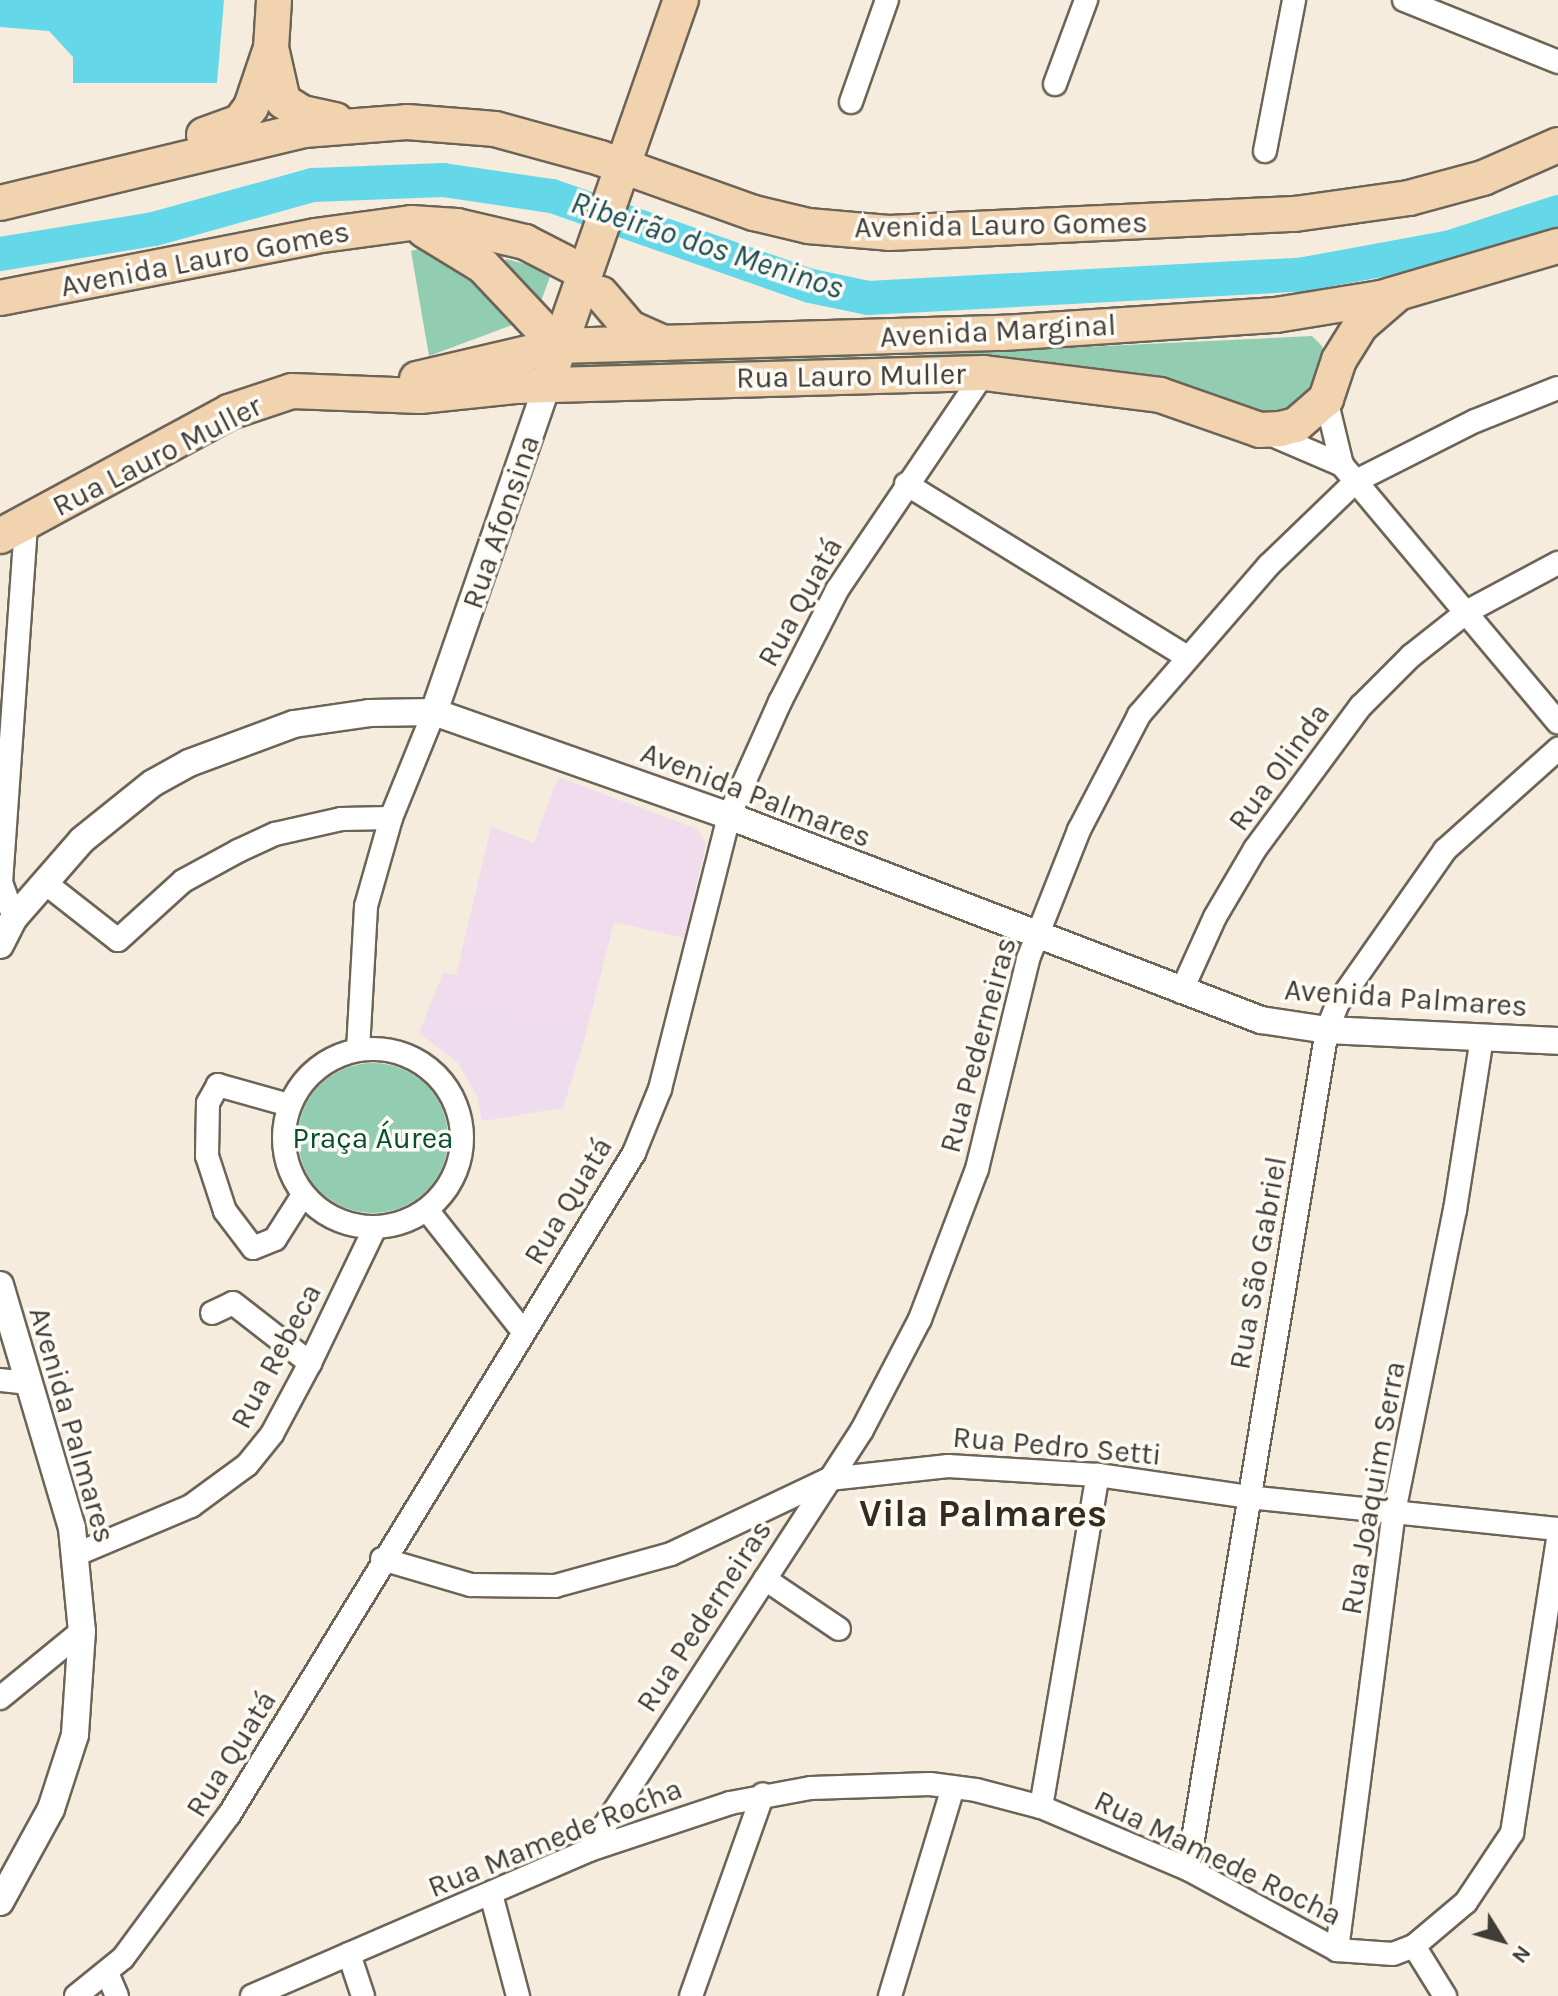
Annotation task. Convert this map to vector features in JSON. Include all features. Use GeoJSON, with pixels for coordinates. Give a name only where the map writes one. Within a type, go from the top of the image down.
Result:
{"type":"FeatureCollection","features":[{"type":"Feature","properties":{"kind":"main road"},"geometry":{"type":"LineString","coordinates":[[0,183],[240,122],[256,97],[271,48],[274,0]]}},
{"type":"Feature","properties":{"kind":"main road","name":"Rua Afonsina"},"geometry":{"type":"LineString","coordinates":[[630,180],[681,0]]}},
{"type":"Feature","properties":{"kind":"main road","name":"Rua Afonsina"},"geometry":{"type":"LineString","coordinates":[[559,385],[630,180],[705,0]]}},
{"type":"Feature","properties":{"kind":"main road","name":"Avenida Lauro Gomes"},"geometry":{"type":"LineString","coordinates":[[271,48],[280,96],[288,106],[353,124]]}},
{"type":"Feature","properties":{"kind":"main road","name":"Avenida Lauro Gomes"},"geometry":{"type":"LineString","coordinates":[[0,203],[241,142],[353,124],[442,122],[486,128],[630,180],[754,213],[808,226],[889,233],[1295,214],[1409,198],[1483,178],[1558,145]]}},
{"type":"Feature","properties":{"kind":"main road"},"geometry":{"type":"LineString","coordinates":[[411,223],[483,266],[570,346]]}},
{"type":"Feature","properties":{"kind":"main road","name":"Avenida Lauro Gomes"},"geometry":{"type":"LineString","coordinates":[[0,298],[315,236],[411,223],[501,235],[599,266],[630,328],[671,346]]}},
{"type":"Feature","properties":{"kind":"main road"},"geometry":{"type":"LineString","coordinates":[[1260,430],[1296,425],[1326,399],[1339,360],[1360,326],[1397,294],[1558,246]]}},
{"type":"Feature","properties":{"kind":"main road","name":"Avenida Marginal"},"geometry":{"type":"LineString","coordinates":[[570,346],[671,346],[1003,333],[1276,315],[1397,294]]}},
{"type":"Feature","properties":{"kind":"main road","name":"Avenida Marginal"},"geometry":{"type":"LineString","coordinates":[[1276,315],[1316,326],[1339,360]]}},
{"type":"Feature","properties":{"kind":"main road","name":"Rua Lauro Muller"},"geometry":{"type":"LineString","coordinates":[[318,391],[427,378],[570,346]]}},
{"type":"Feature","properties":{"kind":"main road","name":"Rua Lauro Muller"},"geometry":{"type":"LineString","coordinates":[[13,529],[229,412],[292,391],[420,396],[559,385],[984,373],[1160,395],[1260,430]]}},
{"type":"Feature","properties":{"kind":"street"},"geometry":{"type":"LineString","coordinates":[[851,102],[887,0]]}},
{"type":"Feature","properties":{"kind":"street"},"geometry":{"type":"LineString","coordinates":[[1055,84],[1086,0]]}},
{"type":"Feature","properties":{"kind":"street"},"geometry":{"type":"LineString","coordinates":[[1265,151],[1294,0]]}},
{"type":"Feature","properties":{"kind":"street"},"geometry":{"type":"LineString","coordinates":[[1404,0],[1558,62]]}},
{"type":"Feature","properties":{"kind":"street","name":"Rua Quatá"},"geometry":{"type":"LineString","coordinates":[[76,1996],[108,1975],[169,1902],[229,1815],[382,1559],[605,1203],[650,1118],[729,816],[826,608],[906,484],[984,373]]}},
{"type":"Feature","properties":{"kind":"street","name":"Rua Afonsina"},"geometry":{"type":"LineString","coordinates":[[358,1050],[366,906],[391,818],[559,385]]}},
{"type":"Feature","properties":{"kind":"street","name":"Rua Pederneiras"},"geometry":{"type":"LineString","coordinates":[[589,1850],[862,1430],[942,1270],[977,1169],[1036,937],[1079,830],[1139,715],[1186,656],[1349,473],[1558,388]]}},
{"type":"Feature","properties":{"kind":"street"},"geometry":{"type":"LineString","coordinates":[[1326,399],[1349,473]]}},
{"type":"Feature","properties":{"kind":"street"},"geometry":{"type":"LineString","coordinates":[[1260,430],[1349,473],[1468,611],[1558,722]]}},
{"type":"Feature","properties":{"kind":"street"},"geometry":{"type":"LineString","coordinates":[[906,484],[1186,656]]}},
{"type":"Feature","properties":{"kind":"street"},"geometry":{"type":"LineString","coordinates":[[13,529],[1,883],[14,918]]}},
{"type":"Feature","properties":{"kind":"street","name":"Rua Olinda"},"geometry":{"type":"LineString","coordinates":[[1181,992],[1215,917],[1300,782],[1371,696],[1411,656],[1468,611],[1558,563]]}},
{"type":"Feature","properties":{"kind":"street","name":"Avenida Palmares"},"geometry":{"type":"LineString","coordinates":[[0,945],[14,918],[44,882],[113,812],[153,783],[221,747],[294,724],[369,713],[434,712],[729,816],[1036,937],[1261,1020],[1327,1030],[1558,1041]]}},
{"type":"Feature","properties":{"kind":"street","name":"Rua São Gabriel"},"geometry":{"type":"LineString","coordinates":[[1188,1869],[1327,1030],[1338,1003],[1445,850],[1558,749]]}},
{"type":"Feature","properties":{"kind":"street"},"geometry":{"type":"LineString","coordinates":[[44,882],[118,940],[183,881],[251,845],[341,819],[391,818]]}},
{"type":"Feature","properties":{"kind":"street","name":"Rua Joaquim Serra"},"geometry":{"type":"LineString","coordinates":[[1337,1950],[1394,1512],[1455,1210],[1482,1037]]}},
{"type":"Feature","properties":{"kind":"street"},"geometry":{"type":"LineString","coordinates":[[358,1050],[401,1053],[420,1062],[437,1076],[459,1112],[461,1156],[454,1176],[427,1210],[402,1223],[375,1228],[335,1220],[303,1195],[284,1152],[289,1105],[310,1074],[358,1050]]}},
{"type":"Feature","properties":{"kind":"street"},"geometry":{"type":"LineString","coordinates":[[289,1105],[218,1085],[208,1103],[207,1156],[225,1211],[253,1248],[275,1239],[303,1195]]}},
{"type":"Feature","properties":{"kind":"street"},"geometry":{"type":"LineString","coordinates":[[427,1210],[523,1331]]}},
{"type":"Feature","properties":{"kind":"street","name":"Rua Rebeca"},"geometry":{"type":"LineString","coordinates":[[77,1554],[224,1486],[272,1434],[375,1228]]}},
{"type":"Feature","properties":{"kind":"street","name":"Avenida Palmares"},"geometry":{"type":"LineString","coordinates":[[0,1285],[77,1554],[82,1631],[75,1735],[51,1809],[0,1902]]}},
{"type":"Feature","properties":{"kind":"street"},"geometry":{"type":"LineString","coordinates":[[212,1313],[226,1302],[233,1303],[310,1363]]}},
{"type":"Feature","properties":{"kind":"street"},"geometry":{"type":"LineString","coordinates":[[0,1380],[27,1383]]}},
{"type":"Feature","properties":{"kind":"street","name":"Rua Pedro Setti"},"geometry":{"type":"LineString","coordinates":[[382,1559],[471,1585],[555,1586],[671,1554],[829,1479],[948,1466],[1098,1475],[1248,1497],[1558,1529]]}},
{"type":"Feature","properties":{"kind":"street"},"geometry":{"type":"LineString","coordinates":[[1041,1807],[1098,1475]]}},
{"type":"Feature","properties":{"kind":"street"},"geometry":{"type":"LineString","coordinates":[[1445,1996],[1414,1946],[1466,1902],[1512,1833],[1558,1539]]}},
{"type":"Feature","properties":{"kind":"street"},"geometry":{"type":"LineString","coordinates":[[765,1579],[839,1629]]}},
{"type":"Feature","properties":{"kind":"street"},"geometry":{"type":"LineString","coordinates":[[0,1698],[82,1631]]}},
{"type":"Feature","properties":{"kind":"street"},"geometry":{"type":"LineString","coordinates":[[890,1996],[953,1787]]}},
{"type":"Feature","properties":{"kind":"street","name":"Rua Mamede Rocha"},"geometry":{"type":"LineString","coordinates":[[252,1996],[589,1850],[763,1794],[811,1788],[953,1787],[1041,1807],[1188,1869],[1337,1950],[1393,1954],[1414,1946]]}},
{"type":"Feature","properties":{"kind":"street"},"geometry":{"type":"LineString","coordinates":[[691,1996],[763,1794]]}},
{"type":"Feature","properties":{"kind":"street"},"geometry":{"type":"LineString","coordinates":[[491,1894],[518,1996]]}},
{"type":"Feature","properties":{"kind":"street"},"geometry":{"type":"LineString","coordinates":[[349,1954],[363,1996]]}},
{"type":"Feature","properties":{"kind":"street"},"geometry":{"type":"LineString","coordinates":[[108,1975],[117,1996]]}},
{"type":"Feature","properties":{"kind":"shaded area"},"geometry":{"type":"Polygon","coordinates":[[[558,777],[697,829],[706,844],[684,938],[614,922],[585,1038],[432,1000],[443,973],[456,975],[491,827],[534,843],[558,777]]]}},
{"type":"Feature","properties":{"kind":"shaded area"},"geometry":{"type":"Polygon","coordinates":[[[432,1000],[585,1038],[563,1108],[482,1121],[477,1096],[458,1063],[419,1033],[432,1000]]]}},
{"type":"Feature","properties":{"kind":"green space"},"geometry":{"type":"Polygon","coordinates":[[[421,248],[473,274],[512,325],[429,356],[411,251],[421,248]]]}},
{"type":"Feature","properties":{"kind":"green space"},"geometry":{"type":"Polygon","coordinates":[[[506,259],[552,271],[540,304],[505,262],[506,259]]]}},
{"type":"Feature","properties":{"kind":"green space"},"geometry":{"type":"Polygon","coordinates":[[[1312,336],[1322,346],[1325,362],[1317,396],[1279,423],[1204,398],[585,372],[579,363],[896,356],[1312,336]]]}},
{"type":"Feature","properties":{"kind":"green space","name":"Praça Áurea"},"geometry":{"type":"Polygon","coordinates":[[[373,1063],[402,1068],[426,1085],[443,1109],[448,1138],[443,1167],[426,1191],[402,1208],[373,1213],[344,1208],[320,1191],[303,1167],[298,1138],[303,1109],[320,1085],[344,1068],[373,1063]]]}},
{"type":"Feature","properties":{"kind":"water"},"geometry":{"type":"Polygon","coordinates":[[[0,0],[224,0],[217,83],[73,83],[73,57],[49,31],[0,27],[0,0]]]}},
{"type":"Feature","properties":{"kind":"waterway","name":"Ribeirão dos Meninos"},"geometry":{"type":"LineString","coordinates":[[0,254],[154,229],[313,185],[443,180],[552,196],[811,286],[868,298],[1299,275],[1451,247],[1558,212]]}},
{"type":"Feature","properties":{"kind":"district","name":"Vila Palmares"},"geometry":{"type":"Point","coordinates":[983,1514]}}]}
